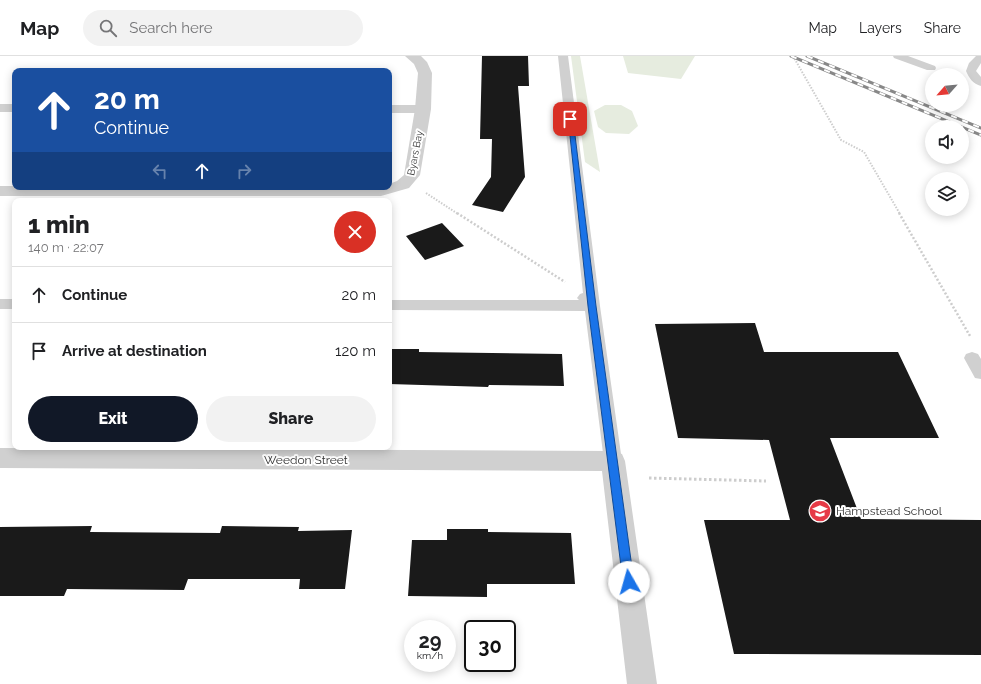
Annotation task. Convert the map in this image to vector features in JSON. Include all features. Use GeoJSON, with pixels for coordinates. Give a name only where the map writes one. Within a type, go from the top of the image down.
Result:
{"type":"FeatureCollection","features":[{"type":"Feature","properties":{"kind":"street","name":"Byars Bay"},"geometry":{"type":"LineString","coordinates":[[392,189],[408,182],[412,175],[423,109],[425,73],[420,62],[412,56]]}},
{"type":"Feature","properties":{"kind":"street","name":"Byars Bay"},"geometry":{"type":"LineString","coordinates":[[0,191],[386,190]]}},
{"type":"Feature","properties":{"kind":"street","name":"Weedon Street"},"geometry":{"type":"LineString","coordinates":[[0,458],[613,461]]}},
{"type":"Feature","properties":{"kind":"street"},"geometry":{"type":"LineString","coordinates":[[613,461],[642,684]]}},
{"type":"Feature","properties":{"kind":"lane"},"geometry":{"type":"LineString","coordinates":[[563,56],[592,306],[613,461]]}},
{"type":"Feature","properties":{"kind":"lane"},"geometry":{"type":"LineString","coordinates":[[898,56],[931,68]]}},
{"type":"Feature","properties":{"kind":"lane"},"geometry":{"type":"LineString","coordinates":[[981,57],[973,65],[971,71],[975,78],[981,83]]}},
{"type":"Feature","properties":{"kind":"lane"},"geometry":{"type":"LineString","coordinates":[[0,108],[12,108]]}},
{"type":"Feature","properties":{"kind":"lane"},"geometry":{"type":"LineString","coordinates":[[392,109],[423,109]]}},
{"type":"Feature","properties":{"kind":"lane"},"geometry":{"type":"LineString","coordinates":[[580,291],[592,306]]}},
{"type":"Feature","properties":{"kind":"lane"},"geometry":{"type":"LineString","coordinates":[[0,304],[12,304]]}},
{"type":"Feature","properties":{"kind":"lane"},"geometry":{"type":"LineString","coordinates":[[392,305],[592,306]]}},
{"type":"Feature","properties":{"kind":"lane"},"geometry":{"type":"LineString","coordinates":[[973,350],[981,373]]}},
{"type":"Feature","properties":{"kind":"path"},"geometry":{"type":"LineString","coordinates":[[793,56],[841,140],[864,152],[973,350]]}},
{"type":"Feature","properties":{"kind":"path"},"geometry":{"type":"LineString","coordinates":[[408,182],[580,291]]}},
{"type":"Feature","properties":{"kind":"path"},"geometry":{"type":"LineString","coordinates":[[649,478],[766,481]]}},
{"type":"Feature","properties":{"kind":"shaded area"},"geometry":{"type":"Polygon","coordinates":[[[571,56],[580,56],[600,172],[585,162],[571,56]]]}},
{"type":"Feature","properties":{"kind":"shaded area"},"geometry":{"type":"Polygon","coordinates":[[[623,56],[695,56],[681,79],[628,73],[623,56]]]}},
{"type":"Feature","properties":{"kind":"shaded area"},"geometry":{"type":"Polygon","coordinates":[[[605,105],[621,105],[632,111],[638,126],[629,134],[606,133],[598,127],[594,111],[605,105]]]}},
{"type":"Feature","properties":{"kind":"building"},"geometry":{"type":"Polygon","coordinates":[[[482,56],[528,56],[529,86],[518,86],[525,177],[503,212],[472,205],[491,177],[492,139],[480,139],[482,56]]]}},
{"type":"Feature","properties":{"kind":"building"},"geometry":{"type":"Polygon","coordinates":[[[442,223],[464,246],[425,260],[406,236],[442,223]]]}},
{"type":"Feature","properties":{"kind":"building","name":"Hampstead School"},"geometry":{"type":"Polygon","coordinates":[[[755,323],[764,352],[898,352],[939,438],[830,438],[861,519],[981,520],[981,655],[734,654],[704,520],[790,520],[769,440],[678,438],[655,324],[755,323]]]}},
{"type":"Feature","properties":{"kind":"building"},"geometry":{"type":"Polygon","coordinates":[[[392,349],[419,349],[419,352],[562,354],[564,386],[489,385],[488,387],[392,384],[392,349]]]}},
{"type":"Feature","properties":{"kind":"building"},"geometry":{"type":"Polygon","coordinates":[[[92,526],[90,532],[220,533],[222,526],[299,527],[298,531],[352,530],[345,589],[299,589],[300,579],[188,579],[184,590],[67,589],[64,596],[0,596],[0,527],[92,526]]]}},
{"type":"Feature","properties":{"kind":"building"},"geometry":{"type":"Polygon","coordinates":[[[447,529],[488,529],[488,532],[571,533],[575,584],[487,584],[487,597],[408,596],[412,540],[447,540],[447,529]]]}},
{"type":"Feature","properties":{"kind":"railway"},"geometry":{"type":"LineString","coordinates":[[791,56],[981,135]]}},
{"type":"Feature","properties":{"kind":"railway"},"geometry":{"type":"LineString","coordinates":[[807,56],[981,128]]}},
{"type":"Feature","properties":{"kind":"place","name":"Hampstead School"},"geometry":{"type":"Point","coordinates":[820,511]}},
{"type":"Feature","properties":{"kind":"route"},"geometry":{"type":"LineString","coordinates":[[570,119],[592,306],[629,582]]}}]}
